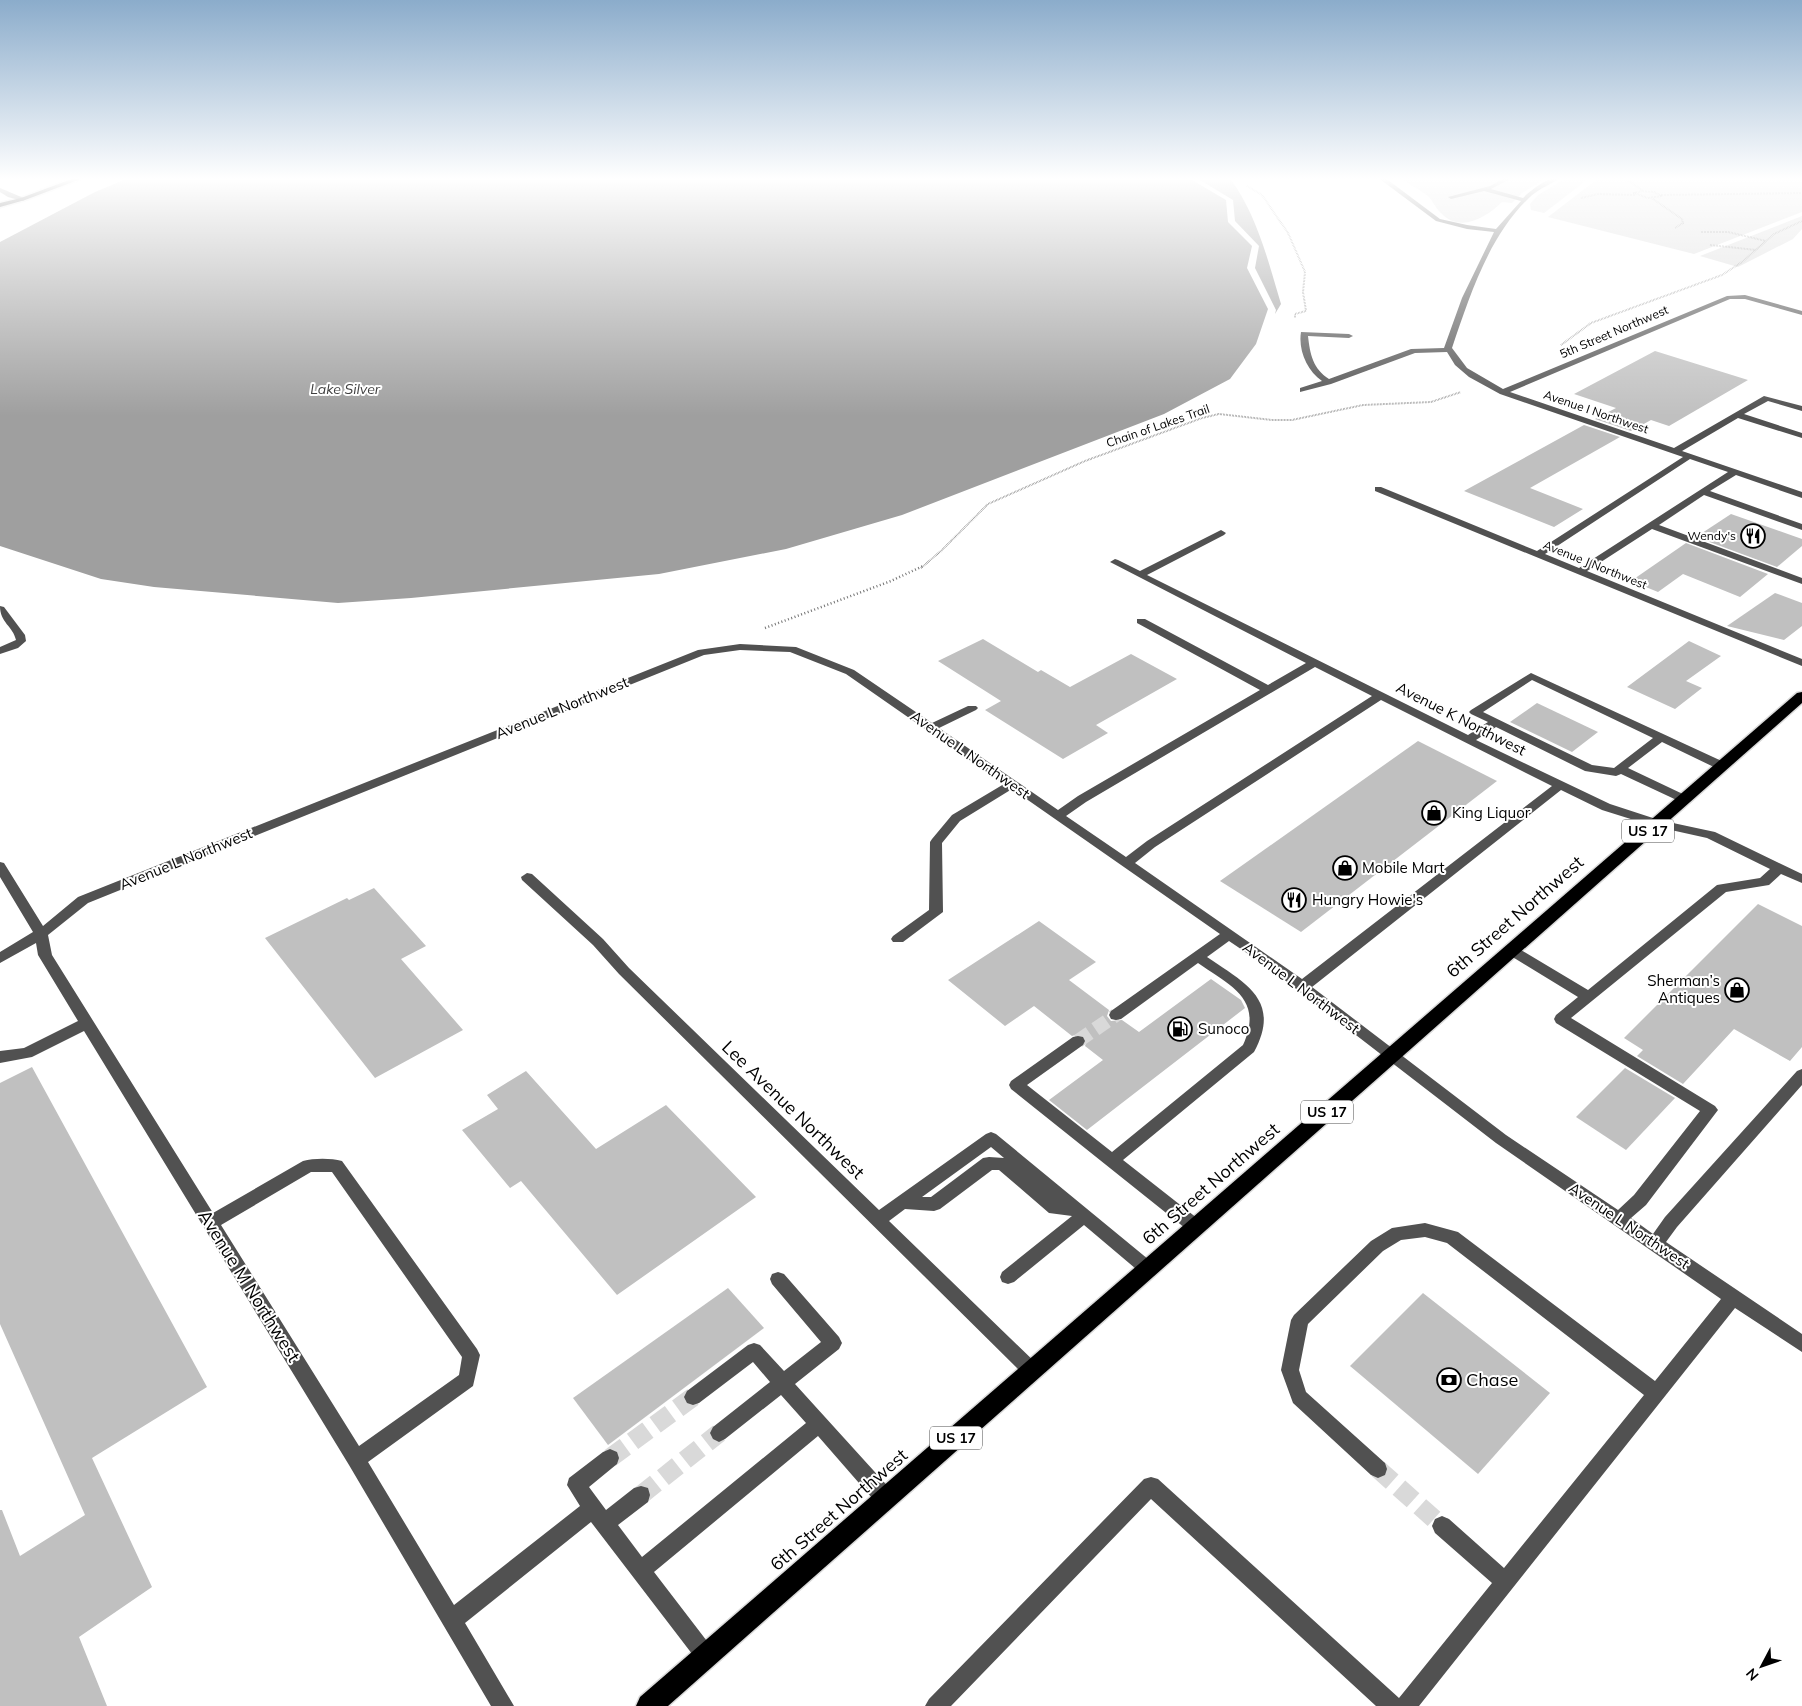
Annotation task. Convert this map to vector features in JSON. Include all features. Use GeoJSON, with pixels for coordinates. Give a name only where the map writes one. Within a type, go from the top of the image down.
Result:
{"type":"FeatureCollection","features":[{"type":"Feature","properties":{"kind":"highway","name":"6th Street Northwest"},"geometry":{"type":"LineString","coordinates":[[649,1706],[1802,696]]}},
{"type":"Feature","properties":{"kind":"street"},"geometry":{"type":"LineString","coordinates":[[1303,390],[1414,350],[1449,350],[1465,298],[1485,257]]}},
{"type":"Feature","properties":{"kind":"street","name":"5th Street Northwest"},"geometry":{"type":"LineString","coordinates":[[1504,392],[1721,300],[1745,297],[1802,313]]}},
{"type":"Feature","properties":{"kind":"street"},"geometry":{"type":"LineString","coordinates":[[1328,382],[1317,376],[1309,362],[1304,334],[1349,336]]}},
{"type":"Feature","properties":{"kind":"street","name":"Avenue I Northwest"},"geometry":{"type":"LineString","coordinates":[[1449,350],[1453,361],[1486,384],[1504,392],[1802,494]]}},
{"type":"Feature","properties":{"kind":"street"},"geometry":{"type":"LineString","coordinates":[[1675,451],[1767,398],[1802,410]]}},
{"type":"Feature","properties":{"kind":"street"},"geometry":{"type":"LineString","coordinates":[[1738,415],[1802,436]]}},
{"type":"Feature","properties":{"kind":"street"},"geometry":{"type":"LineString","coordinates":[[1537,555],[1690,456]]}},
{"type":"Feature","properties":{"kind":"street"},"geometry":{"type":"LineString","coordinates":[[1579,572],[1735,472]]}},
{"type":"Feature","properties":{"kind":"street","name":"Avenue J Northwest"},"geometry":{"type":"LineString","coordinates":[[1378,489],[1802,663]]}},
{"type":"Feature","properties":{"kind":"street"},"geometry":{"type":"LineString","coordinates":[[1704,492],[1802,527]]}},
{"type":"Feature","properties":{"kind":"street"},"geometry":{"type":"LineString","coordinates":[[1651,525],[1802,581]]}},
{"type":"Feature","properties":{"kind":"street"},"geometry":{"type":"LineString","coordinates":[[1141,574],[1221,533]]}},
{"type":"Feature","properties":{"kind":"street","name":"Avenue K Northwest"},"geometry":{"type":"LineString","coordinates":[[1115,562],[1468,740],[1606,807],[1657,823],[1711,835],[1802,879]]}},
{"type":"Feature","properties":{"kind":"street"},"geometry":{"type":"LineString","coordinates":[[0,609],[20,635],[21,641],[0,652]]}},
{"type":"Feature","properties":{"kind":"street"},"geometry":{"type":"LineString","coordinates":[[1141,621],[1268,690]]}},
{"type":"Feature","properties":{"kind":"street","name":"Avenue L Northwest"},"geometry":{"type":"LineString","coordinates":[[0,958],[41,934],[83,900],[702,652],[740,647],[792,649],[850,672],[932,728],[1229,934],[1302,987],[1501,1139],[1802,1344]]}},
{"type":"Feature","properties":{"kind":"street"},"geometry":{"type":"LineString","coordinates":[[1058,816],[1082,799],[1315,662]]}},
{"type":"Feature","properties":{"kind":"street"},"geometry":{"type":"LineString","coordinates":[[1662,737],[1616,772],[1589,768],[1475,712],[1531,676],[1662,737],[1722,766]]}},
{"type":"Feature","properties":{"kind":"street"},"geometry":{"type":"LineString","coordinates":[[1126,863],[1151,844],[1381,695]]}},
{"type":"Feature","properties":{"kind":"street"},"geometry":{"type":"LineString","coordinates":[[932,728],[972,708]]}},
{"type":"Feature","properties":{"kind":"street"},"geometry":{"type":"LineString","coordinates":[[1468,740],[1496,722]]}},
{"type":"Feature","properties":{"kind":"street"},"geometry":{"type":"LineString","coordinates":[[1620,769],[1684,799]]}},
{"type":"Feature","properties":{"kind":"street"},"geometry":{"type":"LineString","coordinates":[[898,939],[936,912],[936,842],[956,818],[1012,784]]}},
{"type":"Feature","properties":{"kind":"street"},"geometry":{"type":"LineString","coordinates":[[1302,987],[1560,785]]}},
{"type":"Feature","properties":{"kind":"street","name":"Avenue M Northwest"},"geometry":{"type":"LineString","coordinates":[[0,866],[41,934],[45,955],[356,1459],[503,1706]]}},
{"type":"Feature","properties":{"kind":"street"},"geometry":{"type":"LineString","coordinates":[[1619,1219],[1640,1200],[1710,1110],[1561,1019],[1722,888],[1764,882],[1779,868]]}},
{"type":"Feature","properties":{"kind":"street","name":"Lee Avenue Northwest"},"geometry":{"type":"LineString","coordinates":[[527,877],[598,942],[631,978],[1032,1371]]}},
{"type":"Feature","properties":{"kind":"street"},"geometry":{"type":"LineString","coordinates":[[1116,1015],[1229,934]]}},
{"type":"Feature","properties":{"kind":"street"},"geometry":{"type":"LineString","coordinates":[[1511,950],[1589,997]]}},
{"type":"Feature","properties":{"kind":"street"},"geometry":{"type":"LineString","coordinates":[[1111,1161],[1250,1048],[1257,1034],[1260,1021],[1256,1005],[1248,994],[1198,957]]}},
{"type":"Feature","properties":{"kind":"street"},"geometry":{"type":"LineString","coordinates":[[0,1057],[27,1053],[88,1023]]}},
{"type":"Feature","properties":{"kind":"street"},"geometry":{"type":"LineString","coordinates":[[1078,1041],[1016,1085],[1196,1227]]}},
{"type":"Feature","properties":{"kind":"street"},"geometry":{"type":"LineString","coordinates":[[1655,1244],[1671,1222],[1802,1075]]}},
{"type":"Feature","properties":{"kind":"street"},"geometry":{"type":"LineString","coordinates":[[878,1220],[991,1138],[1148,1269]]}},
{"type":"Feature","properties":{"kind":"street"},"geometry":{"type":"LineString","coordinates":[[902,1202],[934,1204],[989,1163],[1003,1164],[1055,1208],[1081,1213]]}},
{"type":"Feature","properties":{"kind":"street"},"geometry":{"type":"LineString","coordinates":[[210,1222],[309,1166],[336,1166],[472,1355],[468,1380],[356,1459]]}},
{"type":"Feature","properties":{"kind":"street"},"geometry":{"type":"LineString","coordinates":[[1008,1277],[1081,1213]]}},
{"type":"Feature","properties":{"kind":"street"},"geometry":{"type":"LineString","coordinates":[[1378,1469],[1298,1397],[1290,1370],[1300,1320],[1377,1246],[1398,1233],[1425,1230],[1452,1237],[1656,1393]]}},
{"type":"Feature","properties":{"kind":"street"},"geometry":{"type":"LineString","coordinates":[[719,1433],[833,1343],[778,1279]]}},
{"type":"Feature","properties":{"kind":"street"},"geometry":{"type":"LineString","coordinates":[[1406,1706],[1733,1297]]}},
{"type":"Feature","properties":{"kind":"street"},"geometry":{"type":"LineString","coordinates":[[694,1397],[754,1351],[886,1499]]}},
{"type":"Feature","properties":{"kind":"street"},"geometry":{"type":"LineString","coordinates":[[640,1571],[819,1424]]}},
{"type":"Feature","properties":{"kind":"street"},"geometry":{"type":"LineString","coordinates":[[610,1458],[576,1485],[706,1656]]}},
{"type":"Feature","properties":{"kind":"street"},"geometry":{"type":"LineString","coordinates":[[936,1706],[1151,1486],[1392,1706]]}},
{"type":"Feature","properties":{"kind":"street"},"geometry":{"type":"LineString","coordinates":[[606,1523],[641,1495]]}},
{"type":"Feature","properties":{"kind":"street"},"geometry":{"type":"LineString","coordinates":[[452,1620],[593,1508]]}},
{"type":"Feature","properties":{"kind":"street"},"geometry":{"type":"LineString","coordinates":[[1442,1526],[1505,1582]]}},
{"type":"Feature","properties":{"kind":"path"},"geometry":{"type":"LineString","coordinates":[[1295,322],[1295,314],[1306,311],[1303,292],[1305,272],[1298,257]]}},
{"type":"Feature","properties":{"kind":"path"},"geometry":{"type":"LineString","coordinates":[[1560,346],[1591,323],[1722,275],[1748,257]]}},
{"type":"Feature","properties":{"kind":"path","name":"Chain of Lakes Trail"},"geometry":{"type":"LineString","coordinates":[[740,647],[739,640],[746,634],[891,581],[921,568],[941,551],[988,504],[1085,461],[1202,418],[1219,414],[1272,420],[1292,420],[1363,405],[1430,402],[1486,384]]}},
{"type":"Feature","properties":{"kind":"shaded area"},"geometry":{"type":"Polygon","coordinates":[[[1702,257],[1758,257],[1738,267],[1702,257]]]}},
{"type":"Feature","properties":{"kind":"water","name":"Lake Silver"},"geometry":{"type":"Polygon","coordinates":[[[0,257],[1250,257],[1247,268],[1268,309],[1256,344],[1230,379],[1164,414],[902,515],[786,549],[659,574],[411,598],[338,603],[154,587],[101,579],[0,546],[0,257]]]}},
{"type":"Feature","properties":{"kind":"water"},"geometry":{"type":"Polygon","coordinates":[[[1257,257],[1267,257],[1281,304],[1275,314],[1276,310],[1255,268],[1257,257]]]}},
{"type":"Feature","properties":{"kind":"building"},"geometry":{"type":"Polygon","coordinates":[[[1655,351],[1748,380],[1669,426],[1651,420],[1631,431],[1595,419],[1616,408],[1574,394],[1655,351]]]}},
{"type":"Feature","properties":{"kind":"building"},"geometry":{"type":"Polygon","coordinates":[[[1584,425],[1620,437],[1530,488],[1583,509],[1554,527],[1464,491],[1584,425]]]}},
{"type":"Feature","properties":{"kind":"building","name":"Wendy's"},"geometry":{"type":"Polygon","coordinates":[[[1731,514],[1802,539],[1802,546],[1777,567],[1696,537],[1731,514]]]}},
{"type":"Feature","properties":{"kind":"building"},"geometry":{"type":"Polygon","coordinates":[[[1686,543],[1768,574],[1740,597],[1683,574],[1658,592],[1631,581],[1686,543]]]}},
{"type":"Feature","properties":{"kind":"building"},"geometry":{"type":"Polygon","coordinates":[[[1775,593],[1802,603],[1802,626],[1784,640],[1727,626],[1775,593]]]}},
{"type":"Feature","properties":{"kind":"building"},"geometry":{"type":"Polygon","coordinates":[[[983,639],[1038,672],[1041,670],[1070,687],[1131,654],[1177,679],[1096,725],[1108,733],[1063,759],[985,710],[1001,701],[938,661],[983,639]]]}},
{"type":"Feature","properties":{"kind":"building"},"geometry":{"type":"Polygon","coordinates":[[[1689,641],[1721,656],[1686,681],[1702,688],[1675,709],[1627,687],[1689,641]]]}},
{"type":"Feature","properties":{"kind":"building"},"geometry":{"type":"Polygon","coordinates":[[[1537,703],[1598,732],[1572,752],[1510,722],[1537,703]]]}},
{"type":"Feature","properties":{"kind":"building"},"geometry":{"type":"Polygon","coordinates":[[[1418,741],[1497,781],[1301,932],[1220,881],[1418,741]]]}},
{"type":"Feature","properties":{"kind":"building"},"geometry":{"type":"Polygon","coordinates":[[[374,888],[426,946],[401,959],[463,1030],[375,1078],[265,938],[347,898],[349,900],[374,888]]]}},
{"type":"Feature","properties":{"kind":"building","name":"Sherman’s Antiques"},"geometry":{"type":"Polygon","coordinates":[[[1758,904],[1802,926],[1802,1047],[1790,1061],[1734,1029],[1683,1084],[1637,1056],[1643,1050],[1624,1038],[1758,904]]]}},
{"type":"Feature","properties":{"kind":"building","name":"Sunoco"},"geometry":{"type":"Polygon","coordinates":[[[1039,921],[1096,962],[1069,980],[1109,1010],[1107,1016],[1111,1021],[1122,1020],[1139,1032],[1211,979],[1241,1000],[1245,1008],[1087,1130],[1049,1100],[1103,1060],[1085,1046],[1087,1040],[1085,1036],[1078,1034],[1072,1036],[1034,1006],[1005,1026],[948,980],[1039,921]]]}},
{"type":"Feature","properties":{"kind":"building"},"geometry":{"type":"Polygon","coordinates":[[[32,1067],[207,1387],[92,1458],[152,1587],[79,1637],[107,1706],[0,1706],[0,1510],[2,1510],[20,1556],[85,1515],[0,1324],[0,1083],[32,1067]]]}},
{"type":"Feature","properties":{"kind":"building"},"geometry":{"type":"Polygon","coordinates":[[[1625,1068],[1675,1098],[1626,1150],[1576,1117],[1625,1068]]]}},
{"type":"Feature","properties":{"kind":"building"},"geometry":{"type":"Polygon","coordinates":[[[526,1071],[596,1149],[666,1105],[756,1197],[617,1295],[521,1181],[510,1188],[462,1130],[498,1109],[487,1095],[526,1071]]]}},
{"type":"Feature","properties":{"kind":"building"},"geometry":{"type":"Polygon","coordinates":[[[728,1288],[764,1328],[608,1445],[573,1398],[728,1288]]]}},
{"type":"Feature","properties":{"kind":"building","name":"Chase"},"geometry":{"type":"Polygon","coordinates":[[[1423,1293],[1550,1393],[1478,1474],[1350,1366],[1423,1293]]]}},
{"type":"Feature","properties":{"kind":"tunnel"},"geometry":{"type":"LineString","coordinates":[[1078,1041],[1116,1015]]}},
{"type":"Feature","properties":{"kind":"tunnel"},"geometry":{"type":"LineString","coordinates":[[610,1458],[693,1397]]}},
{"type":"Feature","properties":{"kind":"tunnel"},"geometry":{"type":"LineString","coordinates":[[641,1495],[719,1433]]}},
{"type":"Feature","properties":{"kind":"tunnel"},"geometry":{"type":"LineString","coordinates":[[1378,1469],[1442,1526]]}},
{"type":"Feature","properties":{"kind":"place","name":"Wendy's"},"geometry":{"type":"Point","coordinates":[1753,536]}},
{"type":"Feature","properties":{"kind":"place","name":"King Liquor"},"geometry":{"type":"Point","coordinates":[1434,813]}},
{"type":"Feature","properties":{"kind":"place","name":"Mobile Mart"},"geometry":{"type":"Point","coordinates":[1345,868]}},
{"type":"Feature","properties":{"kind":"place","name":"Hungry Howie's"},"geometry":{"type":"Point","coordinates":[1294,900]}},
{"type":"Feature","properties":{"kind":"place","name":"Sherman’s Antiques"},"geometry":{"type":"Point","coordinates":[1737,990]}},
{"type":"Feature","properties":{"kind":"place","name":"Sunoco"},"geometry":{"type":"Point","coordinates":[1180,1029]}},
{"type":"Feature","properties":{"kind":"place","name":"Chase"},"geometry":{"type":"Point","coordinates":[1449,1380]}}]}
